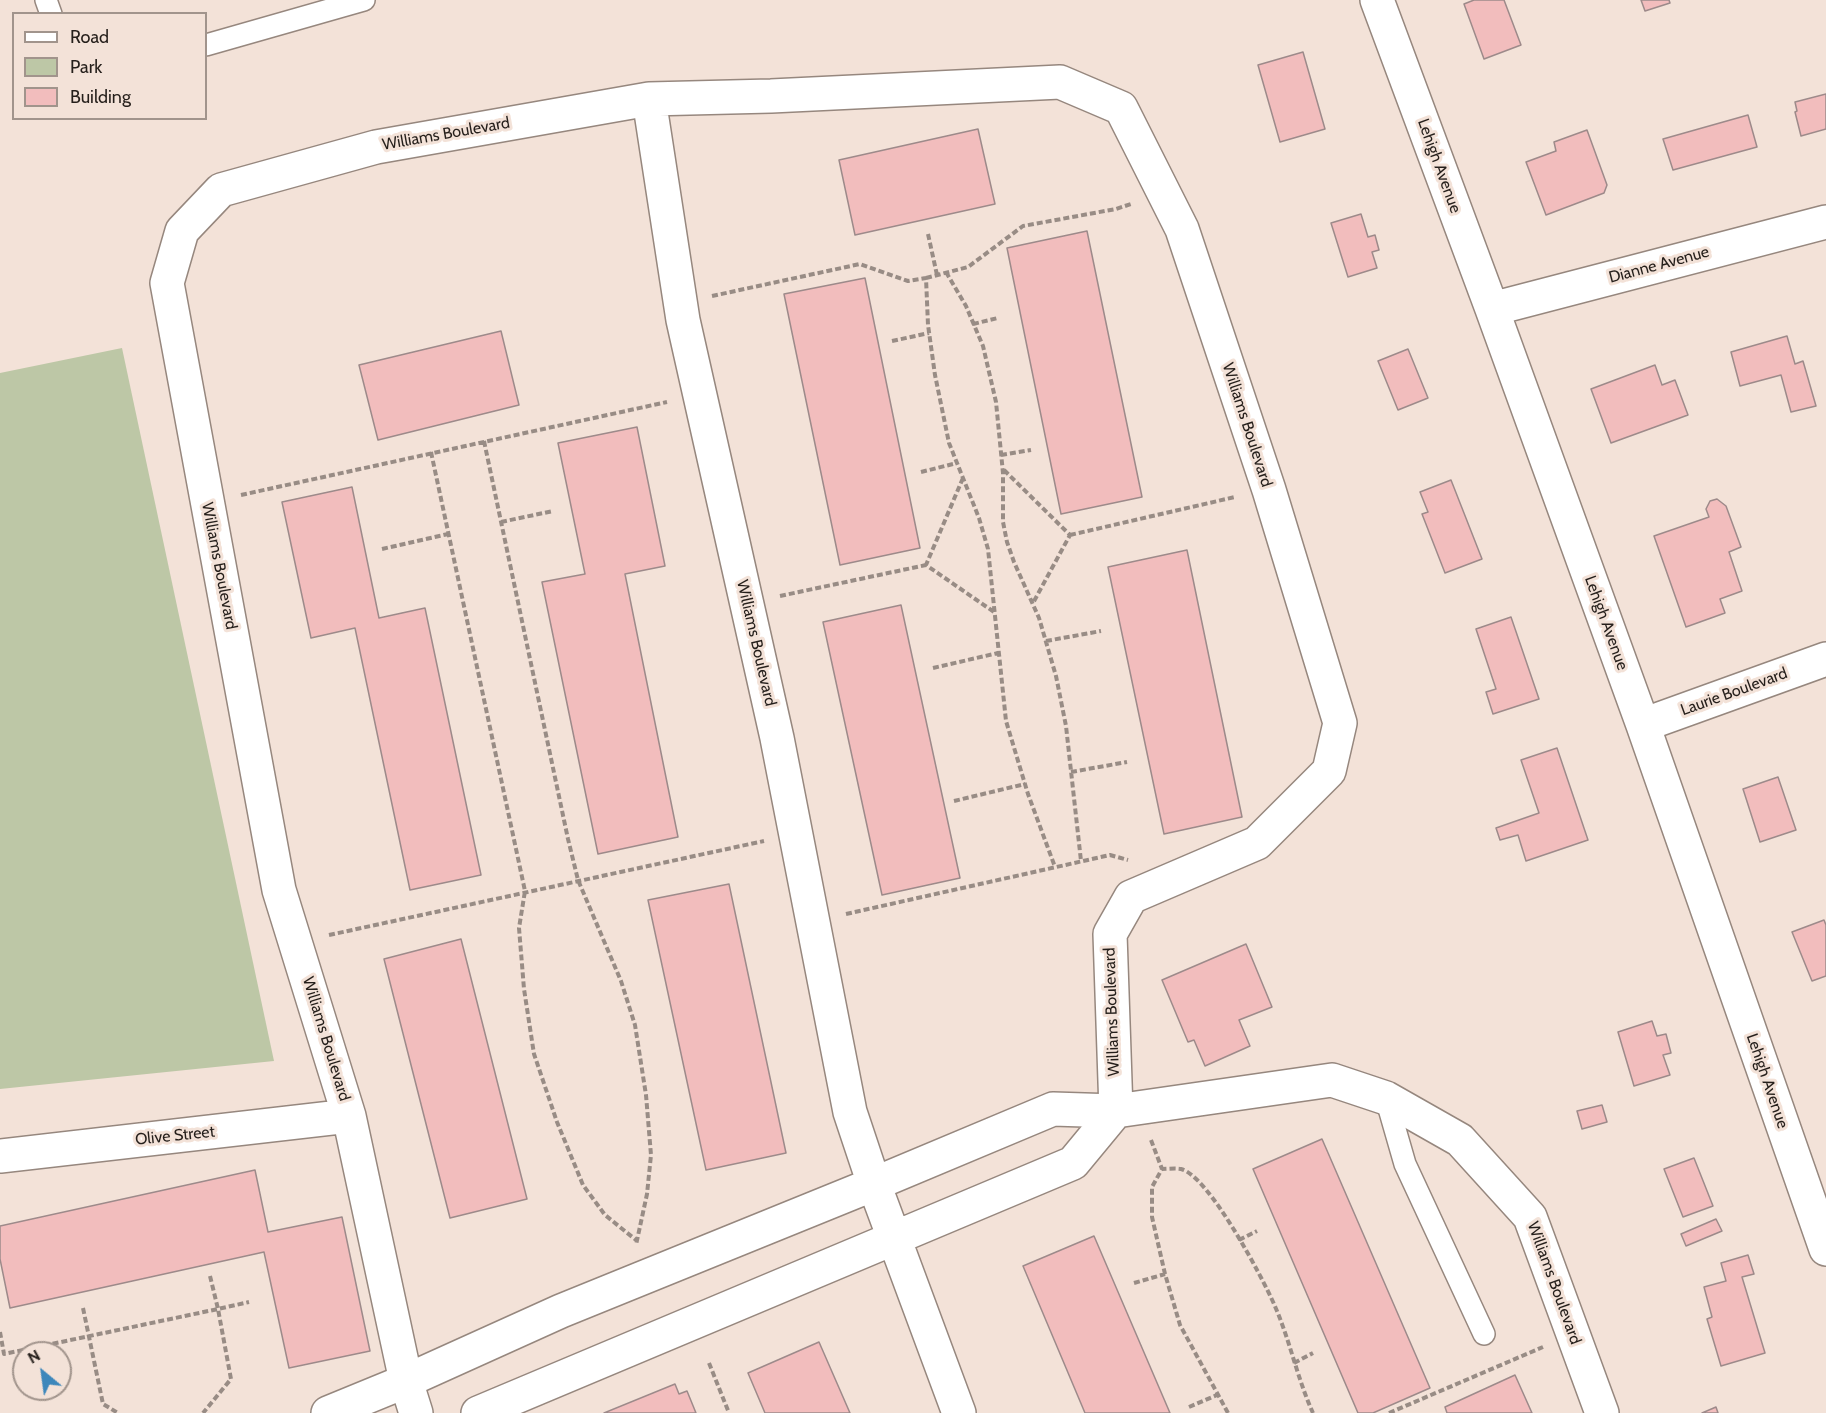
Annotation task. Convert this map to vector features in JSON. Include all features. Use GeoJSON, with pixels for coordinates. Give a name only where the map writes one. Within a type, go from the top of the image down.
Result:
{"type":"FeatureCollection","features":[{"type":"Feature","properties":{"kind":"street","name":"Lehigh Avenue"},"geometry":{"type":"LineString","coordinates":[[1377,0],[1643,725],[1826,1249]]}},
{"type":"Feature","properties":{"kind":"street","name":"Williams Boulevard"},"geometry":{"type":"LineString","coordinates":[[416,1413],[405,1381],[349,1116],[279,890],[167,283],[182,231],[222,190],[376,147],[649,99],[771,96],[1060,82],[1121,108],[1182,229],[1269,490],[1340,723],[1329,771],[1257,843],[1131,897],[1110,934],[1116,1111]]}},
{"type":"Feature","properties":{"kind":"street","name":"Williams Boulevard"},"geometry":{"type":"LineString","coordinates":[[649,99],[681,302],[777,738],[850,1112],[874,1184],[959,1413]]}},
{"type":"Feature","properties":{"kind":"street","name":"Dianne Avenue"},"geometry":{"type":"LineString","coordinates":[[1492,309],[1826,222]]}},
{"type":"Feature","properties":{"kind":"street","name":"Laurie Boulevard"},"geometry":{"type":"LineString","coordinates":[[1643,725],[1826,659]]}},
{"type":"Feature","properties":{"kind":"street","name":"Williams Boulevard"},"geometry":{"type":"LineString","coordinates":[[332,1412],[561,1311],[874,1184],[1053,1108],[1116,1111],[1332,1080],[1386,1098],[1460,1140],[1530,1216],[1602,1413]]}},
{"type":"Feature","properties":{"kind":"street"},"geometry":{"type":"LineString","coordinates":[[478,1413],[1073,1163],[1116,1111]]}},
{"type":"Feature","properties":{"kind":"street","name":"Olive Street"},"geometry":{"type":"LineString","coordinates":[[0,1156],[349,1116]]}},
{"type":"Feature","properties":{"kind":"lane"},"geometry":{"type":"LineString","coordinates":[[207,45],[364,0]]}},
{"type":"Feature","properties":{"kind":"lane"},"geometry":{"type":"LineString","coordinates":[[1386,1098],[1405,1164],[1484,1334]]}},
{"type":"Feature","properties":{"kind":"path"},"geometry":{"type":"LineString","coordinates":[[681,302],[860,264],[908,281],[926,278],[968,267],[1023,226],[1116,209],[1163,193]]}},
{"type":"Feature","properties":{"kind":"path"},"geometry":{"type":"LineString","coordinates":[[928,234],[937,275]]}},
{"type":"Feature","properties":{"kind":"path"},"geometry":{"type":"LineString","coordinates":[[946,272],[966,306],[983,346],[996,402],[1003,470],[1003,522],[1007,542],[1033,604],[1056,676],[1066,726],[1081,861]]}},
{"type":"Feature","properties":{"kind":"path"},"geometry":{"type":"LineString","coordinates":[[926,278],[929,333],[949,443],[979,518],[988,549],[1006,721],[1025,784],[1055,867]]}},
{"type":"Feature","properties":{"kind":"path"},"geometry":{"type":"LineString","coordinates":[[973,324],[998,318]]}},
{"type":"Feature","properties":{"kind":"path"},"geometry":{"type":"LineString","coordinates":[[892,341],[929,333]]}},
{"type":"Feature","properties":{"kind":"path"},"geometry":{"type":"LineString","coordinates":[[208,503],[431,452],[700,395]]}},
{"type":"Feature","properties":{"kind":"path"},"geometry":{"type":"LineString","coordinates":[[484,441],[578,880],[621,981],[635,1025],[649,1117],[651,1155],[647,1194],[635,1243],[647,1276]]}},
{"type":"Feature","properties":{"kind":"path"},"geometry":{"type":"LineString","coordinates":[[1001,455],[1031,450]]}},
{"type":"Feature","properties":{"kind":"path"},"geometry":{"type":"LineString","coordinates":[[431,452],[525,891],[519,928],[524,989],[534,1054],[557,1122],[583,1185],[605,1215],[636,1240]]}},
{"type":"Feature","properties":{"kind":"path"},"geometry":{"type":"LineString","coordinates":[[921,472],[957,464]]}},
{"type":"Feature","properties":{"kind":"path"},"geometry":{"type":"LineString","coordinates":[[1003,470],[1070,536]]}},
{"type":"Feature","properties":{"kind":"path"},"geometry":{"type":"LineString","coordinates":[[926,565],[963,478]]}},
{"type":"Feature","properties":{"kind":"path"},"geometry":{"type":"LineString","coordinates":[[1033,604],[1070,536],[1269,490]]}},
{"type":"Feature","properties":{"kind":"path"},"geometry":{"type":"LineString","coordinates":[[501,522],[553,511]]}},
{"type":"Feature","properties":{"kind":"path"},"geometry":{"type":"LineString","coordinates":[[382,549],[448,534]]}},
{"type":"Feature","properties":{"kind":"path"},"geometry":{"type":"LineString","coordinates":[[747,603],[926,565],[994,613]]}},
{"type":"Feature","properties":{"kind":"path"},"geometry":{"type":"LineString","coordinates":[[1046,641],[1101,631]]}},
{"type":"Feature","properties":{"kind":"path"},"geometry":{"type":"LineString","coordinates":[[933,668],[998,653]]}},
{"type":"Feature","properties":{"kind":"path"},"geometry":{"type":"LineString","coordinates":[[1071,772],[1126,762]]}},
{"type":"Feature","properties":{"kind":"path"},"geometry":{"type":"LineString","coordinates":[[954,801],[1025,784]]}},
{"type":"Feature","properties":{"kind":"path"},"geometry":{"type":"LineString","coordinates":[[296,942],[525,891],[796,835]]}},
{"type":"Feature","properties":{"kind":"path"},"geometry":{"type":"LineString","coordinates":[[813,922],[924,895],[1110,855],[1131,861]]}},
{"type":"Feature","properties":{"kind":"path"},"geometry":{"type":"LineString","coordinates":[[1228,1413],[1180,1325],[1165,1274],[1152,1217],[1152,1187],[1162,1169],[1182,1169],[1197,1179],[1219,1205],[1274,1304],[1313,1413]]}},
{"type":"Feature","properties":{"kind":"path"},"geometry":{"type":"LineString","coordinates":[[1239,1240],[1257,1231]]}},
{"type":"Feature","properties":{"kind":"path"},"geometry":{"type":"LineString","coordinates":[[1134,1283],[1165,1274]]}},
{"type":"Feature","properties":{"kind":"path"},"geometry":{"type":"LineString","coordinates":[[203,1413],[231,1379],[210,1276]]}},
{"type":"Feature","properties":{"kind":"path"},"geometry":{"type":"LineString","coordinates":[[0,1332],[4,1354],[249,1302]]}},
{"type":"Feature","properties":{"kind":"path"},"geometry":{"type":"LineString","coordinates":[[83,1308],[102,1404],[118,1413]]}},
{"type":"Feature","properties":{"kind":"path"},"geometry":{"type":"LineString","coordinates":[[1389,1413],[1573,1335]]}},
{"type":"Feature","properties":{"kind":"path"},"geometry":{"type":"LineString","coordinates":[[1294,1363],[1313,1353]]}},
{"type":"Feature","properties":{"kind":"path"},"geometry":{"type":"LineString","coordinates":[[709,1363],[729,1413]]}},
{"type":"Feature","properties":{"kind":"path"},"geometry":{"type":"LineString","coordinates":[[1189,1407],[1217,1395]]}},
{"type":"Feature","properties":{"kind":"green space"},"geometry":{"type":"Polygon","coordinates":[[[122,348],[274,1061],[0,1089],[0,373],[122,348]]]}},
{"type":"Feature","properties":{"kind":"building"},"geometry":{"type":"Polygon","coordinates":[[[1474,0],[1504,0],[1521,45],[1484,59],[1464,4],[1474,0]]]}},
{"type":"Feature","properties":{"kind":"building"},"geometry":{"type":"Polygon","coordinates":[[[1641,0],[1669,0],[1670,3],[1645,11],[1641,0]]]}},
{"type":"Feature","properties":{"kind":"building"},"geometry":{"type":"Polygon","coordinates":[[[1303,52],[1325,129],[1280,142],[1258,65],[1303,52]]]}},
{"type":"Feature","properties":{"kind":"building"},"geometry":{"type":"Polygon","coordinates":[[[1826,94],[1826,129],[1801,136],[1795,102],[1826,94]]]}},
{"type":"Feature","properties":{"kind":"building"},"geometry":{"type":"Polygon","coordinates":[[[1748,115],[1757,147],[1673,170],[1663,139],[1748,115]]]}},
{"type":"Feature","properties":{"kind":"building"},"geometry":{"type":"Polygon","coordinates":[[[978,129],[995,204],[855,235],[839,160],[978,129]]]}},
{"type":"Feature","properties":{"kind":"building"},"geometry":{"type":"Polygon","coordinates":[[[1587,130],[1607,185],[1604,193],[1546,215],[1526,162],[1556,151],[1554,142],[1587,130]]]}},
{"type":"Feature","properties":{"kind":"building"},"geometry":{"type":"Polygon","coordinates":[[[1361,214],[1368,237],[1375,235],[1379,250],[1372,252],[1377,268],[1348,277],[1331,223],[1361,214]]]}},
{"type":"Feature","properties":{"kind":"building"},"geometry":{"type":"Polygon","coordinates":[[[1087,231],[1142,497],[1061,514],[1007,248],[1087,231]]]}},
{"type":"Feature","properties":{"kind":"building"},"geometry":{"type":"Polygon","coordinates":[[[865,278],[920,548],[840,565],[784,294],[865,278]]]}},
{"type":"Feature","properties":{"kind":"building"},"geometry":{"type":"Polygon","coordinates":[[[501,331],[519,405],[378,440],[359,365],[501,331]]]}},
{"type":"Feature","properties":{"kind":"building"},"geometry":{"type":"Polygon","coordinates":[[[1787,336],[1795,364],[1803,361],[1816,406],[1791,412],[1781,375],[1740,386],[1731,352],[1787,336]]]}},
{"type":"Feature","properties":{"kind":"building"},"geometry":{"type":"Polygon","coordinates":[[[1408,349],[1428,398],[1398,410],[1378,361],[1408,349]]]}},
{"type":"Feature","properties":{"kind":"building"},"geometry":{"type":"Polygon","coordinates":[[[1655,365],[1662,385],[1675,380],[1688,415],[1611,443],[1591,389],[1655,365]]]}},
{"type":"Feature","properties":{"kind":"building"},"geometry":{"type":"Polygon","coordinates":[[[637,427],[665,566],[625,574],[678,837],[598,854],[542,582],[585,574],[558,443],[637,427]]]}},
{"type":"Feature","properties":{"kind":"building"},"geometry":{"type":"Polygon","coordinates":[[[1451,480],[1482,559],[1445,573],[1422,514],[1428,512],[1420,492],[1451,480]]]}},
{"type":"Feature","properties":{"kind":"building"},"geometry":{"type":"Polygon","coordinates":[[[352,487],[379,618],[425,608],[481,875],[410,890],[355,628],[311,638],[282,502],[352,487]]]}},
{"type":"Feature","properties":{"kind":"building"},"geometry":{"type":"Polygon","coordinates":[[[1717,499],[1726,506],[1741,547],[1729,552],[1742,591],[1720,599],[1725,613],[1686,627],[1654,536],[1709,517],[1706,509],[1710,501],[1717,499]]]}},
{"type":"Feature","properties":{"kind":"building"},"geometry":{"type":"Polygon","coordinates":[[[1187,550],[1242,817],[1164,834],[1108,567],[1187,550]]]}},
{"type":"Feature","properties":{"kind":"building"},"geometry":{"type":"Polygon","coordinates":[[[901,605],[960,878],[882,895],[823,622],[901,605]]]}},
{"type":"Feature","properties":{"kind":"building"},"geometry":{"type":"Polygon","coordinates":[[[1511,617],[1539,699],[1493,714],[1486,692],[1496,689],[1476,629],[1511,617]]]}},
{"type":"Feature","properties":{"kind":"building"},"geometry":{"type":"Polygon","coordinates":[[[1557,748],[1588,840],[1526,861],[1518,835],[1500,840],[1496,828],[1539,813],[1521,760],[1557,748]]]}},
{"type":"Feature","properties":{"kind":"building"},"geometry":{"type":"Polygon","coordinates":[[[1778,777],[1796,830],[1760,842],[1743,789],[1778,777]]]}},
{"type":"Feature","properties":{"kind":"building"},"geometry":{"type":"Polygon","coordinates":[[[729,884],[786,1153],[706,1170],[648,900],[729,884]]]}},
{"type":"Feature","properties":{"kind":"building"},"geometry":{"type":"Polygon","coordinates":[[[1824,920],[1826,925],[1826,976],[1812,981],[1792,932],[1824,920]]]}},
{"type":"Feature","properties":{"kind":"building"},"geometry":{"type":"Polygon","coordinates":[[[461,939],[527,1199],[450,1218],[384,959],[461,939]]]}},
{"type":"Feature","properties":{"kind":"building"},"geometry":{"type":"Polygon","coordinates":[[[1246,944],[1272,1007],[1239,1020],[1250,1046],[1205,1066],[1194,1040],[1188,1042],[1162,980],[1246,944]]]}},
{"type":"Feature","properties":{"kind":"building"},"geometry":{"type":"Polygon","coordinates":[[[1652,1021],[1657,1036],[1666,1034],[1671,1053],[1663,1055],[1670,1075],[1634,1086],[1618,1032],[1652,1021]]]}},
{"type":"Feature","properties":{"kind":"building"},"geometry":{"type":"Polygon","coordinates":[[[1602,1105],[1607,1122],[1582,1129],[1577,1111],[1602,1105]]]}},
{"type":"Feature","properties":{"kind":"building"},"geometry":{"type":"Polygon","coordinates":[[[1322,1139],[1430,1388],[1373,1413],[1358,1413],[1253,1169],[1322,1139]]]}},
{"type":"Feature","properties":{"kind":"building"},"geometry":{"type":"Polygon","coordinates":[[[1694,1158],[1713,1206],[1683,1217],[1664,1169],[1694,1158]]]}},
{"type":"Feature","properties":{"kind":"building"},"geometry":{"type":"Polygon","coordinates":[[[255,1170],[268,1232],[342,1217],[370,1351],[289,1368],[264,1252],[10,1308],[0,1259],[0,1226],[255,1170]]]}},
{"type":"Feature","properties":{"kind":"building"},"geometry":{"type":"Polygon","coordinates":[[[1716,1219],[1722,1231],[1686,1246],[1681,1234],[1716,1219]]]}},
{"type":"Feature","properties":{"kind":"building"},"geometry":{"type":"Polygon","coordinates":[[[1094,1236],[1170,1413],[1085,1413],[1023,1266],[1094,1236]]]}},
{"type":"Feature","properties":{"kind":"building"},"geometry":{"type":"Polygon","coordinates":[[[1748,1255],[1754,1274],[1742,1277],[1765,1353],[1721,1366],[1707,1319],[1712,1317],[1704,1287],[1726,1281],[1721,1263],[1748,1255]]]}},
{"type":"Feature","properties":{"kind":"building"},"geometry":{"type":"Polygon","coordinates":[[[819,1342],[850,1413],[765,1413],[748,1373],[819,1342]]]}},
{"type":"Feature","properties":{"kind":"building"},"geometry":{"type":"Polygon","coordinates":[[[1515,1375],[1532,1413],[1447,1413],[1445,1407],[1515,1375]]]}},
{"type":"Feature","properties":{"kind":"building"},"geometry":{"type":"Polygon","coordinates":[[[675,1384],[679,1394],[687,1391],[696,1413],[604,1413],[675,1384]]]}},
{"type":"Feature","properties":{"kind":"building"},"geometry":{"type":"Polygon","coordinates":[[[1716,1407],[1718,1413],[1702,1413],[1716,1407]]]}}]}
